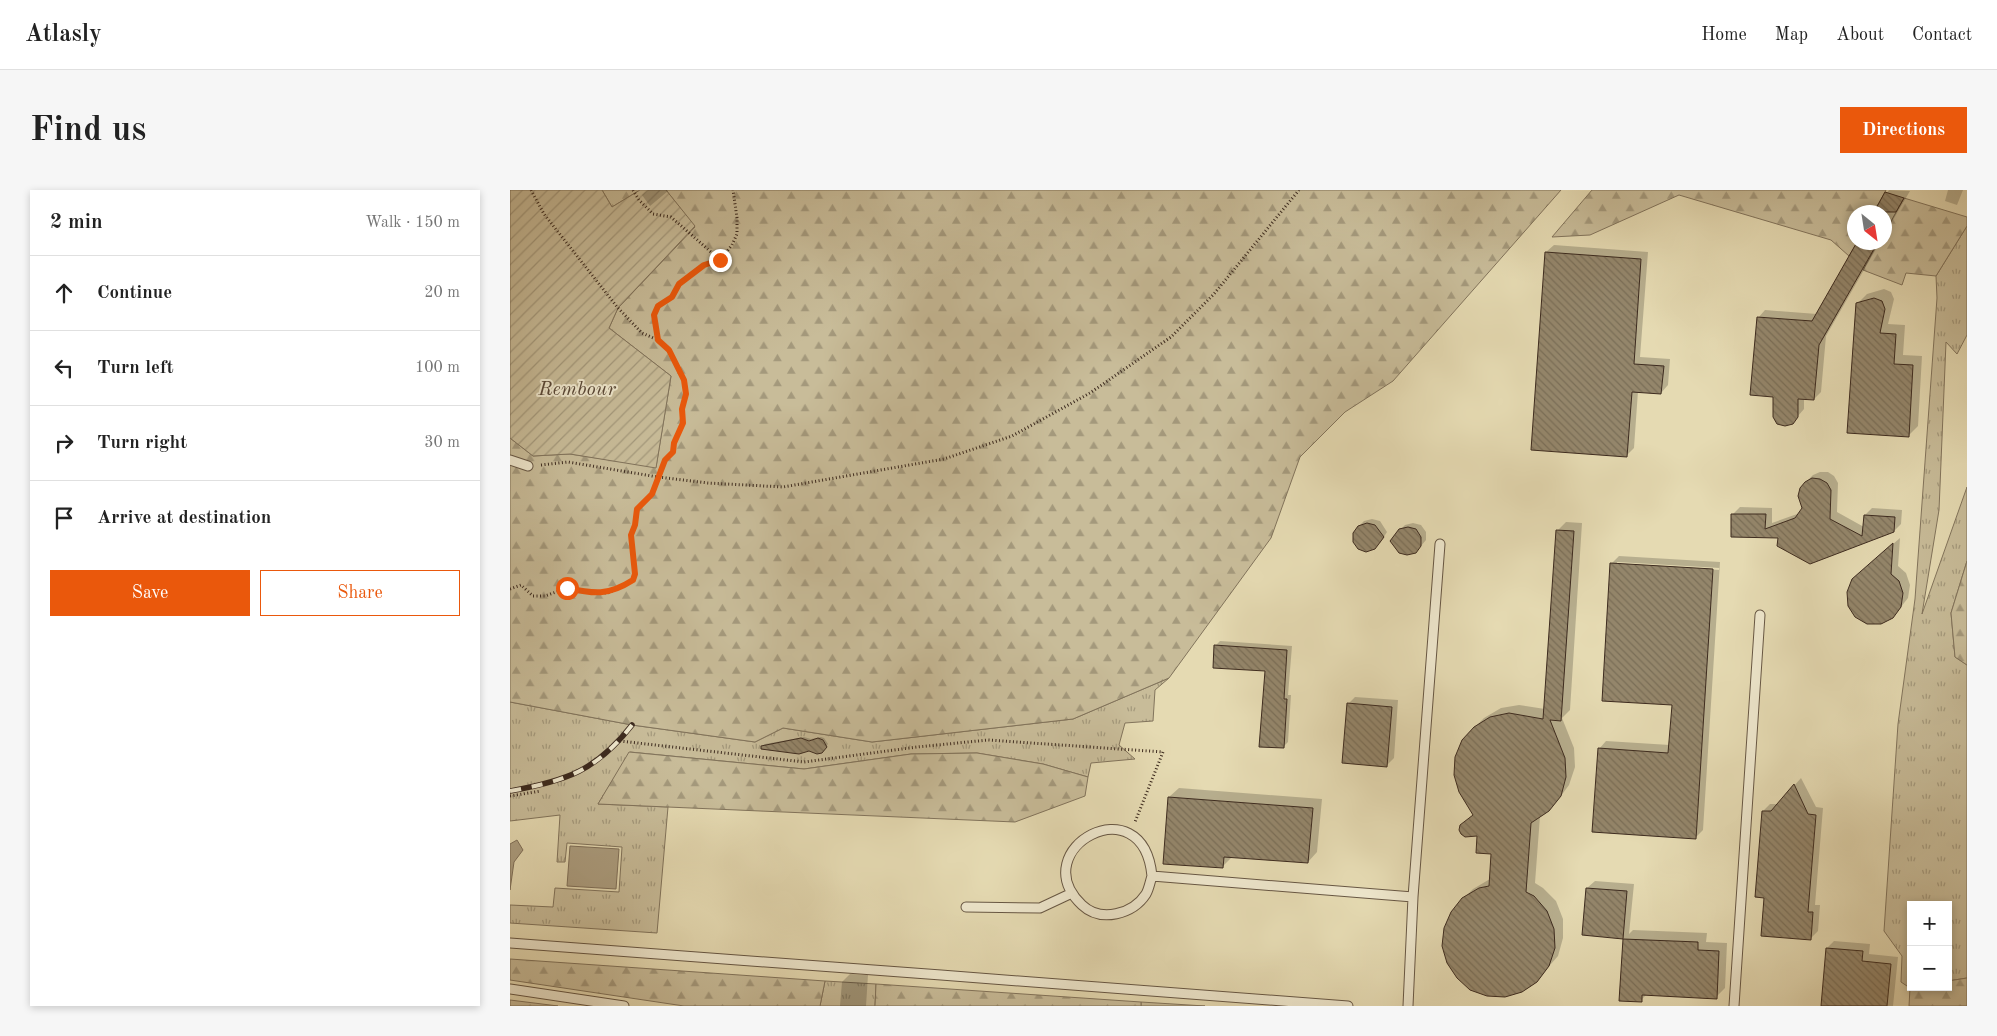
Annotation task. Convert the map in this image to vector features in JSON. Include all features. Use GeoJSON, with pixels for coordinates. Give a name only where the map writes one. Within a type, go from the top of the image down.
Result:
{"type":"FeatureCollection","features":[{"type":"Feature","properties":{"kind":"lane"},"geometry":{"type":"LineString","coordinates":[[510,460],[528,466]]}},
{"type":"Feature","properties":{"kind":"lane"},"geometry":{"type":"LineString","coordinates":[[1408,1006],[1413,897],[1440,544]]}},
{"type":"Feature","properties":{"kind":"lane"},"geometry":{"type":"LineString","coordinates":[[1734,1006],[1760,615]]}},
{"type":"Feature","properties":{"kind":"lane"},"geometry":{"type":"LineString","coordinates":[[1112,829],[1130,834],[1143,845],[1151,860],[1152,876],[1147,894],[1134,907],[1118,914],[1100,914],[1084,907],[1072,893],[1067,876],[1069,858],[1079,842],[1094,832],[1112,829]]}},
{"type":"Feature","properties":{"kind":"lane"},"geometry":{"type":"LineString","coordinates":[[1152,876],[1413,897]]}},
{"type":"Feature","properties":{"kind":"lane"},"geometry":{"type":"LineString","coordinates":[[966,907],[1040,908],[1072,893]]}},
{"type":"Feature","properties":{"kind":"lane"},"geometry":{"type":"LineString","coordinates":[[510,943],[676,954],[1083,988],[1348,1006]]}},
{"type":"Feature","properties":{"kind":"lane"},"geometry":{"type":"LineString","coordinates":[[510,989],[624,1006]]}},
{"type":"Feature","properties":{"kind":"path"},"geometry":{"type":"LineString","coordinates":[[510,589],[521,586],[533,596],[545,596],[567,588],[592,593],[608,593],[633,580],[635,574],[631,535],[635,525],[637,509],[652,494],[665,460],[673,452],[674,443],[683,423],[682,409],[686,394],[684,380],[669,350],[658,340],[642,333],[618,308],[544,214],[531,190]]}},
{"type":"Feature","properties":{"kind":"path"},"geometry":{"type":"LineString","coordinates":[[633,190],[639,200],[654,214],[671,217],[720,260]]}},
{"type":"Feature","properties":{"kind":"path"},"geometry":{"type":"LineString","coordinates":[[658,340],[654,315],[658,306],[672,297],[679,284],[704,265],[720,260],[732,246],[737,234],[733,190]]}},
{"type":"Feature","properties":{"kind":"path"},"geometry":{"type":"LineString","coordinates":[[528,466],[568,462],[708,483],[783,487],[944,459],[1012,436],[1090,393],[1171,337],[1214,294],[1299,190]]}},
{"type":"Feature","properties":{"kind":"path"},"geometry":{"type":"LineString","coordinates":[[620,741],[804,762],[988,740],[1163,752],[1130,834]]}},
{"type":"Feature","properties":{"kind":"path"},"geometry":{"type":"LineString","coordinates":[[510,796],[541,791]]}},
{"type":"Feature","properties":{"kind":"green space","name":"Rembour"},"geometry":{"type":"Polygon","coordinates":[[[510,190],[602,190],[612,207],[640,190],[666,190],[695,226],[618,308],[609,328],[671,376],[656,468],[570,454],[533,456],[510,438],[510,190]]]}},
{"type":"Feature","properties":{"kind":"green space"},"geometry":{"type":"Polygon","coordinates":[[[602,190],[640,190],[612,207],[602,190]]]}},
{"type":"Feature","properties":{"kind":"green space"},"geometry":{"type":"Polygon","coordinates":[[[666,190],[1561,190],[1393,381],[1345,412],[1300,457],[1271,538],[1169,678],[1073,719],[872,742],[783,728],[755,742],[632,725],[510,702],[510,438],[533,456],[570,454],[656,467],[671,376],[609,328],[618,308],[695,227],[666,190]]]}},
{"type":"Feature","properties":{"kind":"green space"},"geometry":{"type":"Polygon","coordinates":[[[1592,190],[1886,190],[1878,205],[1847,205],[1847,250],[1853,250],[1849,256],[1831,240],[1679,195],[1590,235],[1552,237],[1592,190]]]}},
{"type":"Feature","properties":{"kind":"green space"},"geometry":{"type":"Polygon","coordinates":[[[1904,198],[1967,217],[1967,226],[1936,276],[1906,273],[1902,285],[1863,270],[1874,250],[1892,250],[1892,219],[1904,198]]]}},
{"type":"Feature","properties":{"kind":"green space"},"geometry":{"type":"Polygon","coordinates":[[[1967,226],[1967,335],[1957,354],[1946,342],[1939,510],[1922,614],[1967,487],[1967,561],[1951,613],[1955,657],[1967,665],[1967,978],[1952,980],[1952,901],[1907,901],[1907,986],[1901,982],[1902,956],[1884,931],[1898,724],[1915,599],[1937,298],[1936,276],[1967,226]]]}},
{"type":"Feature","properties":{"kind":"green space"},"geometry":{"type":"Polygon","coordinates":[[[1967,561],[1967,665],[1955,657],[1951,613],[1967,561]]]}},
{"type":"Feature","properties":{"kind":"green space"},"geometry":{"type":"Polygon","coordinates":[[[1169,678],[1155,690],[1153,721],[1125,723],[1119,745],[1135,759],[1091,763],[1088,777],[1043,764],[977,753],[911,754],[804,769],[630,752],[598,804],[668,807],[657,933],[510,923],[510,905],[553,907],[555,888],[619,892],[622,847],[567,843],[565,862],[557,862],[560,815],[510,821],[510,702],[632,725],[755,742],[783,728],[872,742],[1073,719],[1169,678]]]}},
{"type":"Feature","properties":{"kind":"green space"},"geometry":{"type":"Polygon","coordinates":[[[629,752],[804,769],[911,754],[977,753],[1043,764],[1088,777],[1085,796],[1015,822],[598,804],[629,752]]]}},
{"type":"Feature","properties":{"kind":"green space"},"geometry":{"type":"Polygon","coordinates":[[[510,959],[825,981],[820,1006],[684,1006],[510,980],[510,959]]]}},
{"type":"Feature","properties":{"kind":"green space"},"geometry":{"type":"Polygon","coordinates":[[[1967,978],[1967,1006],[1909,1006],[1910,991],[1952,991],[1952,980],[1967,978]]]}},
{"type":"Feature","properties":{"kind":"green space"},"geometry":{"type":"Polygon","coordinates":[[[825,981],[876,984],[875,1006],[820,1006],[825,981]]]}},
{"type":"Feature","properties":{"kind":"green space"},"geometry":{"type":"Polygon","coordinates":[[[876,984],[1141,1002],[1141,1006],[875,1006],[876,984]]]}},
{"type":"Feature","properties":{"kind":"green space"},"geometry":{"type":"Polygon","coordinates":[[[510,1000],[558,1006],[510,1006],[510,1000]]]}},
{"type":"Feature","properties":{"kind":"green space"},"geometry":{"type":"Polygon","coordinates":[[[1141,1002],[1205,1006],[1141,1006],[1141,1002]]]}},
{"type":"Feature","properties":{"kind":"shaded area"},"geometry":{"type":"Polygon","coordinates":[[[517,840],[523,850],[514,862],[510,890],[510,844],[517,840]]]}},
{"type":"Feature","properties":{"kind":"shaded area"},"geometry":{"type":"Polygon","coordinates":[[[570,846],[619,849],[616,889],[567,886],[570,846]]]}},
{"type":"Feature","properties":{"kind":"building"},"geometry":{"type":"Polygon","coordinates":[[[1885,192],[1904,198],[1896,212],[1892,212],[1892,205],[1878,205],[1885,192]]]}},
{"type":"Feature","properties":{"kind":"building"},"geometry":{"type":"Polygon","coordinates":[[[1852,250],[1873,250],[1819,345],[1814,400],[1798,399],[1798,417],[1793,424],[1785,426],[1777,424],[1773,417],[1773,397],[1750,395],[1757,317],[1812,321],[1852,250]]]}},
{"type":"Feature","properties":{"kind":"building"},"geometry":{"type":"Polygon","coordinates":[[[1545,252],[1641,259],[1634,364],[1664,366],[1661,394],[1632,392],[1627,457],[1531,450],[1545,252]]]}},
{"type":"Feature","properties":{"kind":"building"},"geometry":{"type":"Polygon","coordinates":[[[1874,298],[1882,301],[1885,309],[1880,333],[1896,334],[1894,364],[1913,365],[1909,437],[1847,433],[1856,303],[1874,298]]]}},
{"type":"Feature","properties":{"kind":"building"},"geometry":{"type":"Polygon","coordinates":[[[1812,478],[1820,479],[1827,483],[1831,490],[1830,519],[1862,536],[1864,515],[1895,517],[1894,532],[1810,564],[1777,546],[1778,538],[1731,537],[1731,514],[1766,514],[1765,529],[1795,518],[1802,508],[1798,496],[1800,488],[1812,478]]]}},
{"type":"Feature","properties":{"kind":"building"},"geometry":{"type":"Polygon","coordinates":[[[1367,523],[1375,525],[1384,537],[1375,549],[1366,552],[1358,549],[1353,542],[1353,533],[1358,526],[1367,523]]]}},
{"type":"Feature","properties":{"kind":"building"},"geometry":{"type":"Polygon","coordinates":[[[1408,527],[1416,529],[1421,537],[1421,546],[1416,553],[1407,555],[1399,553],[1390,541],[1399,529],[1408,527]]]}},
{"type":"Feature","properties":{"kind":"building"},"geometry":{"type":"Polygon","coordinates":[[[1556,530],[1574,531],[1561,721],[1550,720],[1565,758],[1566,777],[1561,796],[1549,811],[1531,823],[1526,892],[1534,896],[1547,911],[1554,929],[1555,948],[1549,966],[1537,982],[1522,992],[1505,997],[1487,996],[1470,990],[1457,978],[1447,963],[1442,946],[1444,928],[1451,912],[1462,898],[1479,888],[1489,886],[1491,854],[1476,853],[1477,836],[1465,837],[1459,830],[1460,825],[1473,815],[1459,792],[1454,775],[1455,757],[1462,740],[1474,727],[1490,717],[1509,713],[1543,719],[1556,530]]]}},
{"type":"Feature","properties":{"kind":"building"},"geometry":{"type":"Polygon","coordinates":[[[1893,543],[1891,574],[1899,581],[1903,593],[1901,607],[1893,618],[1881,624],[1867,624],[1855,617],[1848,606],[1847,592],[1852,579],[1893,543]]]}},
{"type":"Feature","properties":{"kind":"building"},"geometry":{"type":"Polygon","coordinates":[[[1610,563],[1713,569],[1696,839],[1592,832],[1598,748],[1668,753],[1672,705],[1602,701],[1610,563]]]}},
{"type":"Feature","properties":{"kind":"building"},"geometry":{"type":"Polygon","coordinates":[[[1214,645],[1287,650],[1284,748],[1259,747],[1265,671],[1213,668],[1214,645]]]}},
{"type":"Feature","properties":{"kind":"building"},"geometry":{"type":"Polygon","coordinates":[[[1347,703],[1392,707],[1387,767],[1342,763],[1347,703]]]}},
{"type":"Feature","properties":{"kind":"building"},"geometry":{"type":"Polygon","coordinates":[[[801,738],[809,741],[818,738],[823,740],[827,747],[822,753],[817,754],[809,751],[799,754],[761,749],[761,746],[801,738]]]}},
{"type":"Feature","properties":{"kind":"building"},"geometry":{"type":"Polygon","coordinates":[[[1794,784],[1808,814],[1816,815],[1808,912],[1813,912],[1811,940],[1761,936],[1764,898],[1755,897],[1762,811],[1771,811],[1794,784]]]}},
{"type":"Feature","properties":{"kind":"building"},"geometry":{"type":"Polygon","coordinates":[[[1168,797],[1313,808],[1308,863],[1224,857],[1223,868],[1163,864],[1168,797]]]}},
{"type":"Feature","properties":{"kind":"building"},"geometry":{"type":"Polygon","coordinates":[[[1586,888],[1627,891],[1623,939],[1582,935],[1586,888]]]}},
{"type":"Feature","properties":{"kind":"building"},"geometry":{"type":"Polygon","coordinates":[[[1623,939],[1698,942],[1698,950],[1719,951],[1717,999],[1642,995],[1642,1002],[1619,1001],[1623,939]]]}},
{"type":"Feature","properties":{"kind":"building"},"geometry":{"type":"Polygon","coordinates":[[[1826,948],[1863,951],[1862,961],[1891,964],[1887,1006],[1821,1006],[1826,948]]]}},
{"type":"Feature","properties":{"kind":"railway"},"geometry":{"type":"LineString","coordinates":[[510,791],[548,783],[578,772],[606,753],[632,725]]}},
{"type":"Feature","properties":{"kind":"route"},"geometry":{"type":"LineString","coordinates":[[567,588],[592,593],[608,593],[633,580],[635,574],[631,535],[635,525],[637,509],[652,494],[665,460],[673,452],[674,443],[683,423],[682,409],[686,394],[684,380],[669,350],[658,340],[654,315],[658,306],[672,297],[679,284],[704,265],[720,260]]}}]}
